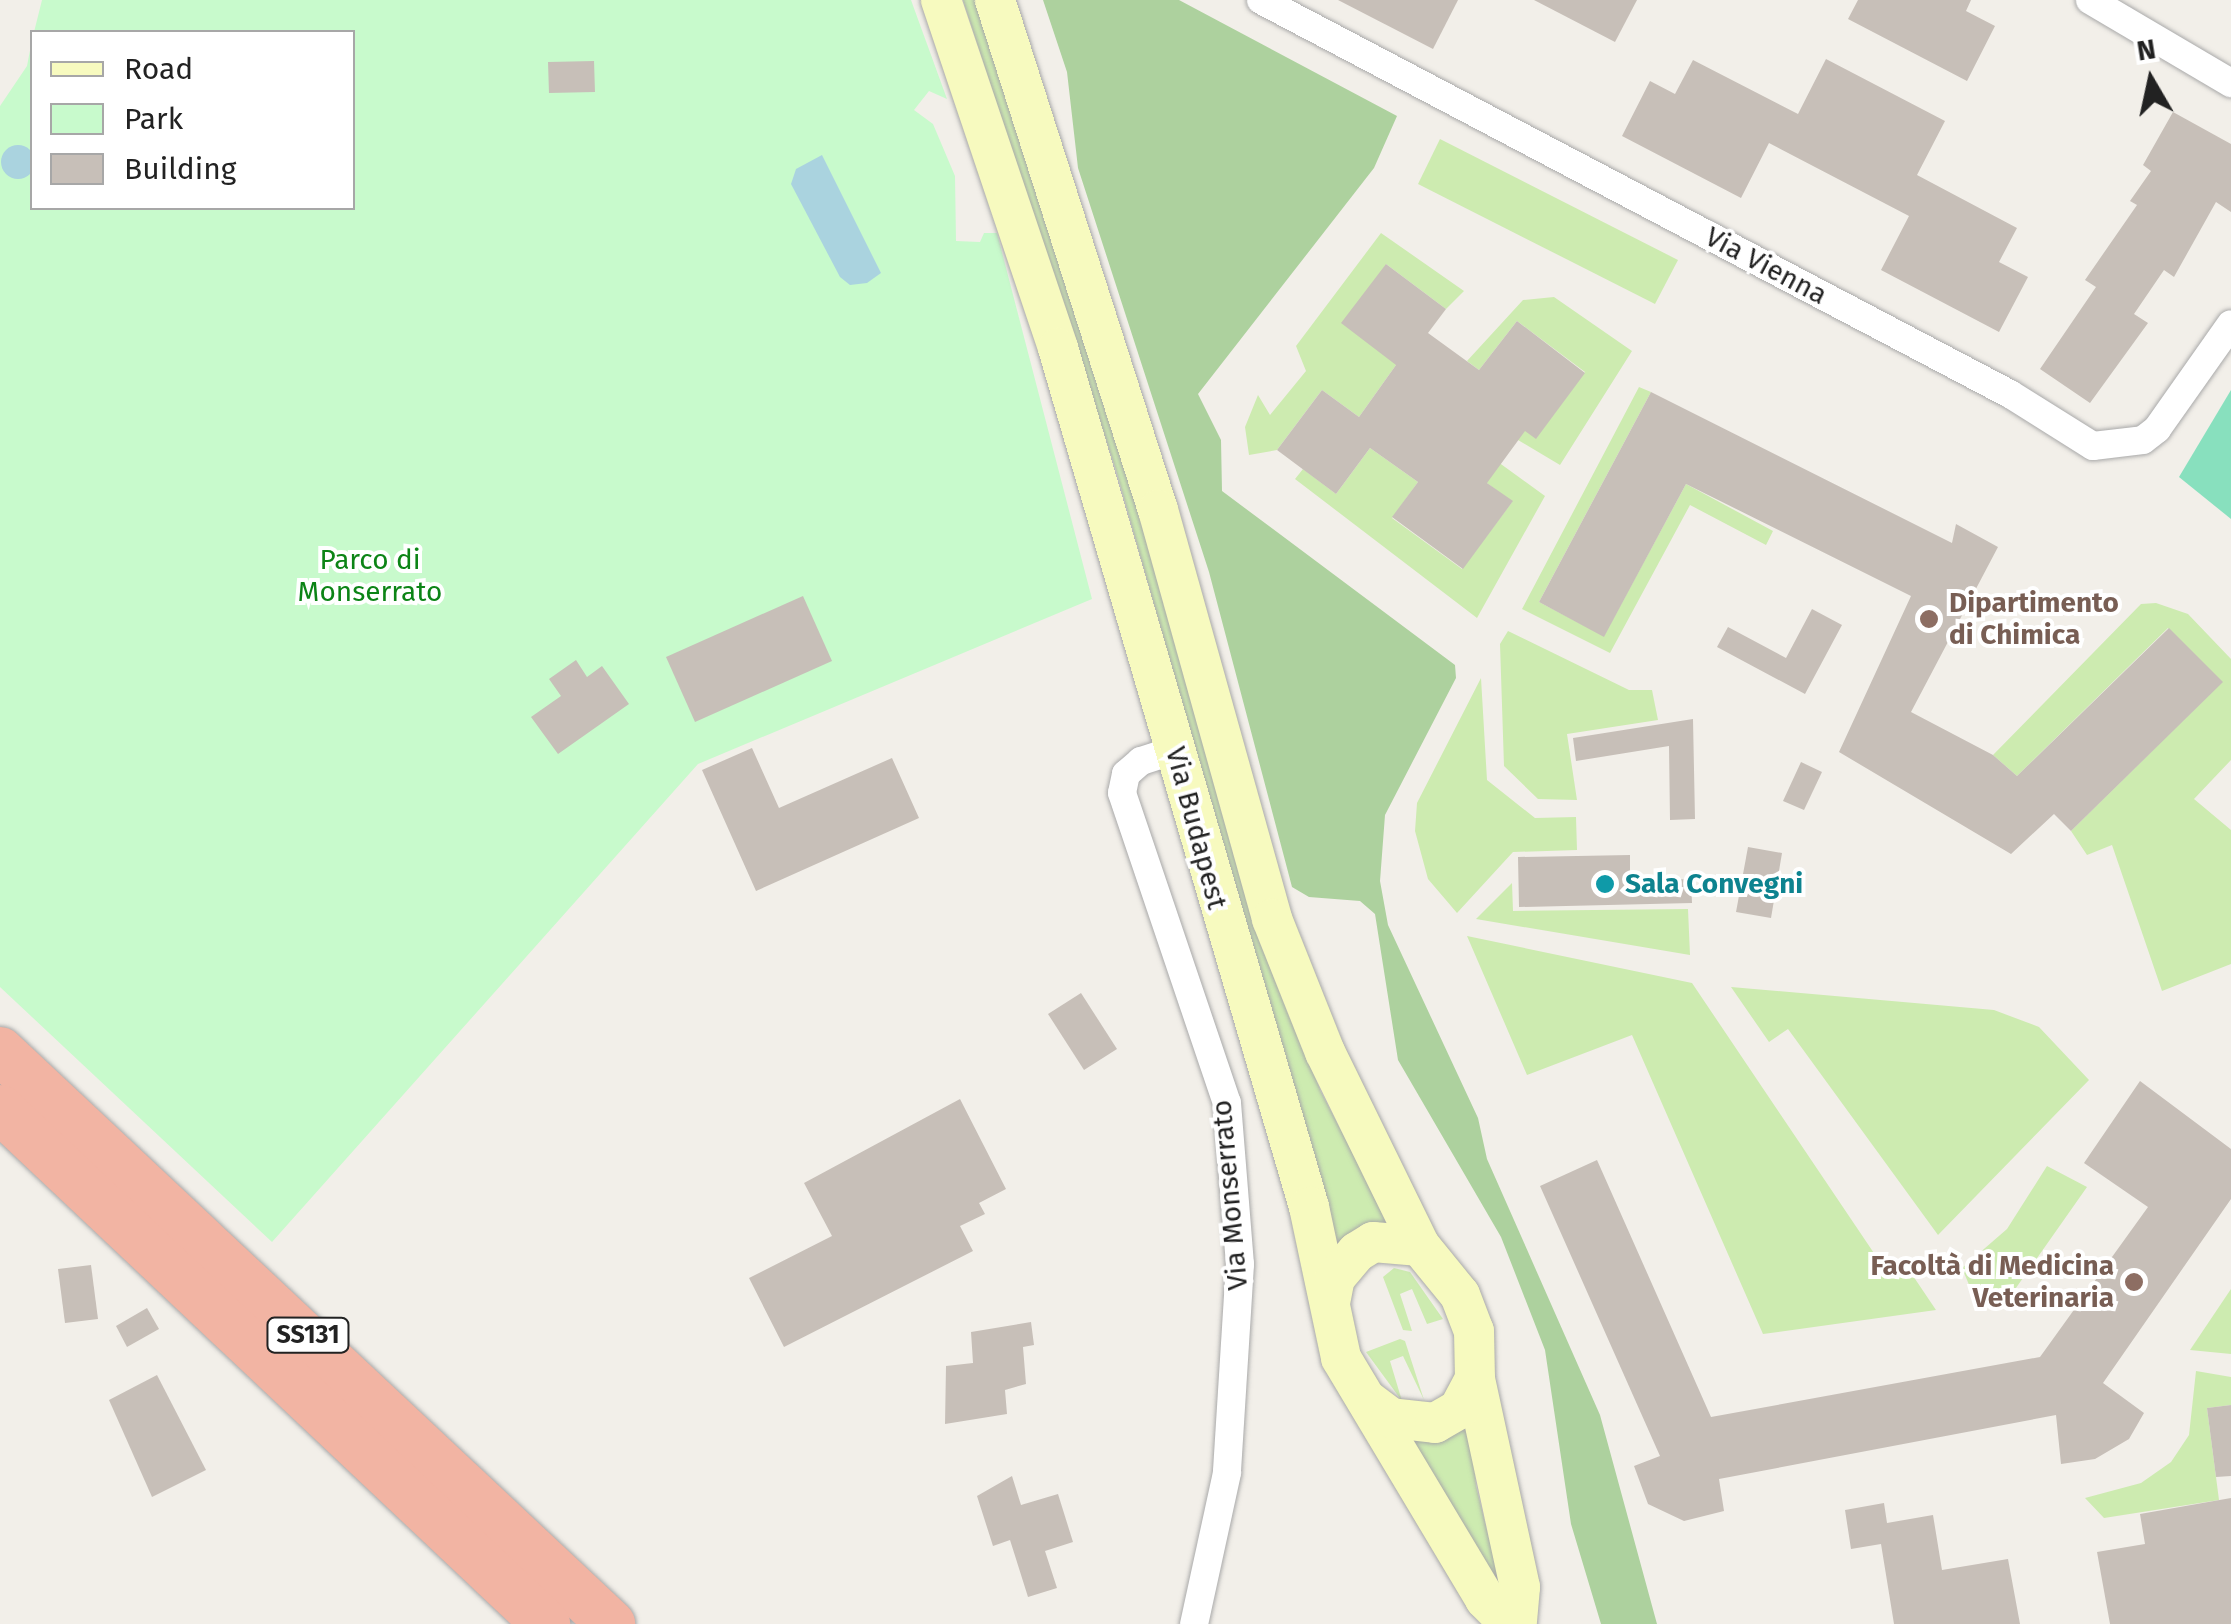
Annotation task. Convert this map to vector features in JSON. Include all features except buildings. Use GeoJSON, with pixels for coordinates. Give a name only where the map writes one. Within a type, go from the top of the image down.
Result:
{"type":"FeatureCollection","features":[{"type":"Feature","properties":{"kind":"highway","name":"SS131"},"geometry":{"type":"LineString","coordinates":[[0,1051],[611,1624]]}},
{"type":"Feature","properties":{"kind":"highway","name":"SS131"},"geometry":{"type":"LineString","coordinates":[[0,1110],[546,1624]]}},
{"type":"Feature","properties":{"kind":"main road","name":"Via Budapest"},"geometry":{"type":"LineString","coordinates":[[941,0],[1058,348],[1310,1207],[1341,1358],[1485,1599],[1514,1624]]}},
{"type":"Feature","properties":{"kind":"main road","name":"Via Budapest"},"geometry":{"type":"LineString","coordinates":[[995,0],[1158,510],[1272,919],[1325,1052],[1420,1246],[1468,1314],[1475,1379],[1520,1587],[1514,1624]]}},
{"type":"Feature","properties":{"kind":"main road"},"geometry":{"type":"LineString","coordinates":[[1330,1303],[1335,1278],[1356,1252],[1373,1242],[1420,1246]]}},
{"type":"Feature","properties":{"kind":"main road"},"geometry":{"type":"LineString","coordinates":[[1361,1393],[1391,1418],[1435,1423],[1458,1409],[1475,1379]]}},
{"type":"Feature","properties":{"kind":"street","name":"Via Vienna"},"geometry":{"type":"LineString","coordinates":[[1260,0],[2010,394],[2093,446],[2143,440],[2158,429],[2231,324]]}},
{"type":"Feature","properties":{"kind":"street"},"geometry":{"type":"LineString","coordinates":[[2090,0],[2231,83]]}},
{"type":"Feature","properties":{"kind":"street","name":"Via Monserrato"},"geometry":{"type":"LineString","coordinates":[[1175,750],[1141,762],[1126,774],[1122,793],[1227,1103],[1240,1264],[1227,1473],[1194,1624]]}},
{"type":"Feature","properties":{"kind":"green space","name":"Parco di Monserrato"},"geometry":{"type":"Polygon","coordinates":[[[42,0],[911,0],[947,99],[929,91],[914,110],[933,124],[955,176],[956,241],[980,242],[984,233],[997,233],[1092,599],[698,764],[272,1242],[0,987],[0,106],[27,66],[30,50],[30,210],[355,210],[355,30],[34,30],[42,0]]]}},
{"type":"Feature","properties":{"kind":"green space"},"geometry":{"type":"Polygon","coordinates":[[[963,0],[975,0],[1128,466],[1276,977],[1321,1092],[1393,1230],[1338,1253],[1116,470],[963,0]]]}},
{"type":"Feature","properties":{"kind":"green space"},"geometry":{"type":"Polygon","coordinates":[[[1043,0],[1179,0],[1397,116],[1374,168],[1198,394],[1221,440],[1222,491],[1455,665],[1456,678],[1385,815],[1380,881],[1388,925],[1478,1118],[1487,1159],[1600,1415],[1657,1624],[1601,1624],[1571,1524],[1545,1350],[1501,1237],[1398,1060],[1375,914],[1360,901],[1309,897],[1292,887],[1209,572],[1078,168],[1067,72],[1043,0]]]}},
{"type":"Feature","properties":{"kind":"green space"},"geometry":{"type":"Polygon","coordinates":[[[1440,139],[1678,260],[1655,304],[1418,184],[1440,139]]]}},
{"type":"Feature","properties":{"kind":"green space"},"geometry":{"type":"Polygon","coordinates":[[[1381,233],[1464,291],[1446,309],[1386,264],[1396,365],[1359,417],[1322,390],[1277,450],[1249,455],[1245,427],[1258,395],[1270,415],[1306,371],[1296,346],[1381,233]]]}},
{"type":"Feature","properties":{"kind":"green space"},"geometry":{"type":"Polygon","coordinates":[[[1554,297],[1632,351],[1560,465],[1518,440],[1502,413],[1536,438],[1585,372],[1517,321],[1479,370],[1467,361],[1523,300],[1554,297]]]}},
{"type":"Feature","properties":{"kind":"green space"},"geometry":{"type":"Polygon","coordinates":[[[1639,387],[1651,392],[1539,602],[1604,636],[1686,484],[1773,531],[1766,545],[1690,505],[1610,653],[1522,609],[1639,387]]]}},
{"type":"Feature","properties":{"kind":"green space"},"geometry":{"type":"Polygon","coordinates":[[[2231,390],[2231,519],[2179,477],[2231,390]]]}},
{"type":"Feature","properties":{"kind":"green space"},"geometry":{"type":"Polygon","coordinates":[[[1476,446],[1545,496],[1477,618],[1295,479],[1303,469],[1336,494],[1370,448],[1418,482],[1392,518],[1462,569],[1512,502],[1462,464],[1476,446]]]}},
{"type":"Feature","properties":{"kind":"green space"},"geometry":{"type":"Polygon","coordinates":[[[2156,603],[2188,614],[2231,659],[2231,760],[2194,799],[2231,830],[2231,964],[2162,991],[2112,845],[2087,855],[2071,831],[2222,682],[2168,628],[2017,776],[1993,755],[2141,604],[2156,603]]]}},
{"type":"Feature","properties":{"kind":"green space"},"geometry":{"type":"Polygon","coordinates":[[[1508,631],[1629,690],[1652,690],[1658,720],[1567,734],[1577,800],[1538,799],[1504,766],[1500,644],[1508,631]]]}},
{"type":"Feature","properties":{"kind":"green space"},"geometry":{"type":"Polygon","coordinates":[[[1481,678],[1487,780],[1535,818],[1576,817],[1577,850],[1513,852],[1457,913],[1428,879],[1415,831],[1417,803],[1481,678]]]}},
{"type":"Feature","properties":{"kind":"green space"},"geometry":{"type":"Polygon","coordinates":[[[1512,883],[1513,911],[1688,909],[1690,955],[1476,919],[1512,883]]]}},
{"type":"Feature","properties":{"kind":"green space"},"geometry":{"type":"Polygon","coordinates":[[[1467,936],[1692,983],[1886,1271],[1903,1261],[1936,1310],[1763,1334],[1632,1035],[1527,1075],[1467,936]]]}},
{"type":"Feature","properties":{"kind":"green space"},"geometry":{"type":"Polygon","coordinates":[[[1731,987],[1994,1010],[2039,1027],[2089,1080],[1938,1235],[1788,1029],[1769,1042],[1731,987]]]}},
{"type":"Feature","properties":{"kind":"green space"},"geometry":{"type":"Polygon","coordinates":[[[2047,1166],[2087,1187],[2011,1295],[1975,1299],[1962,1268],[2007,1229],[2047,1166]]]}},
{"type":"Feature","properties":{"kind":"green space"},"geometry":{"type":"Polygon","coordinates":[[[1394,1268],[1410,1272],[1443,1319],[1427,1324],[1412,1289],[1400,1294],[1412,1331],[1403,1330],[1383,1277],[1394,1268]]]}},
{"type":"Feature","properties":{"kind":"green space"},"geometry":{"type":"Polygon","coordinates":[[[2231,1289],[2231,1354],[2190,1350],[2231,1289]]]}},
{"type":"Feature","properties":{"kind":"green space"},"geometry":{"type":"Polygon","coordinates":[[[1400,1339],[1405,1341],[1424,1400],[1403,1356],[1390,1361],[1402,1401],[1366,1352],[1400,1339]]]}},
{"type":"Feature","properties":{"kind":"green space"},"geometry":{"type":"Polygon","coordinates":[[[2196,1371],[2231,1377],[2231,1405],[2207,1408],[2219,1500],[2104,1518],[2085,1498],[2141,1483],[2171,1462],[2189,1435],[2196,1371]]]}},
{"type":"Feature","properties":{"kind":"green space"},"geometry":{"type":"Polygon","coordinates":[[[1470,1417],[1476,1486],[1503,1595],[1410,1441],[1470,1417]]]}},
{"type":"Feature","properties":{"kind":"water"},"geometry":{"type":"Polygon","coordinates":[[[11,146],[30,150],[30,174],[11,178],[2,169],[2,155],[11,146]]]}},
{"type":"Feature","properties":{"kind":"water"},"geometry":{"type":"Polygon","coordinates":[[[822,155],[881,273],[867,283],[850,285],[840,277],[791,184],[796,169],[822,155]]]}},
{"type":"Feature","properties":{"kind":"place","name":"Dipartimento di Chimica"},"geometry":{"type":"Point","coordinates":[1929,619]}},
{"type":"Feature","properties":{"kind":"place","name":"Sala Convegni"},"geometry":{"type":"Point","coordinates":[1605,884]}},
{"type":"Feature","properties":{"kind":"place","name":"Facoltà di Medicina Veterinaria"},"geometry":{"type":"Point","coordinates":[2134,1282]}}]}
